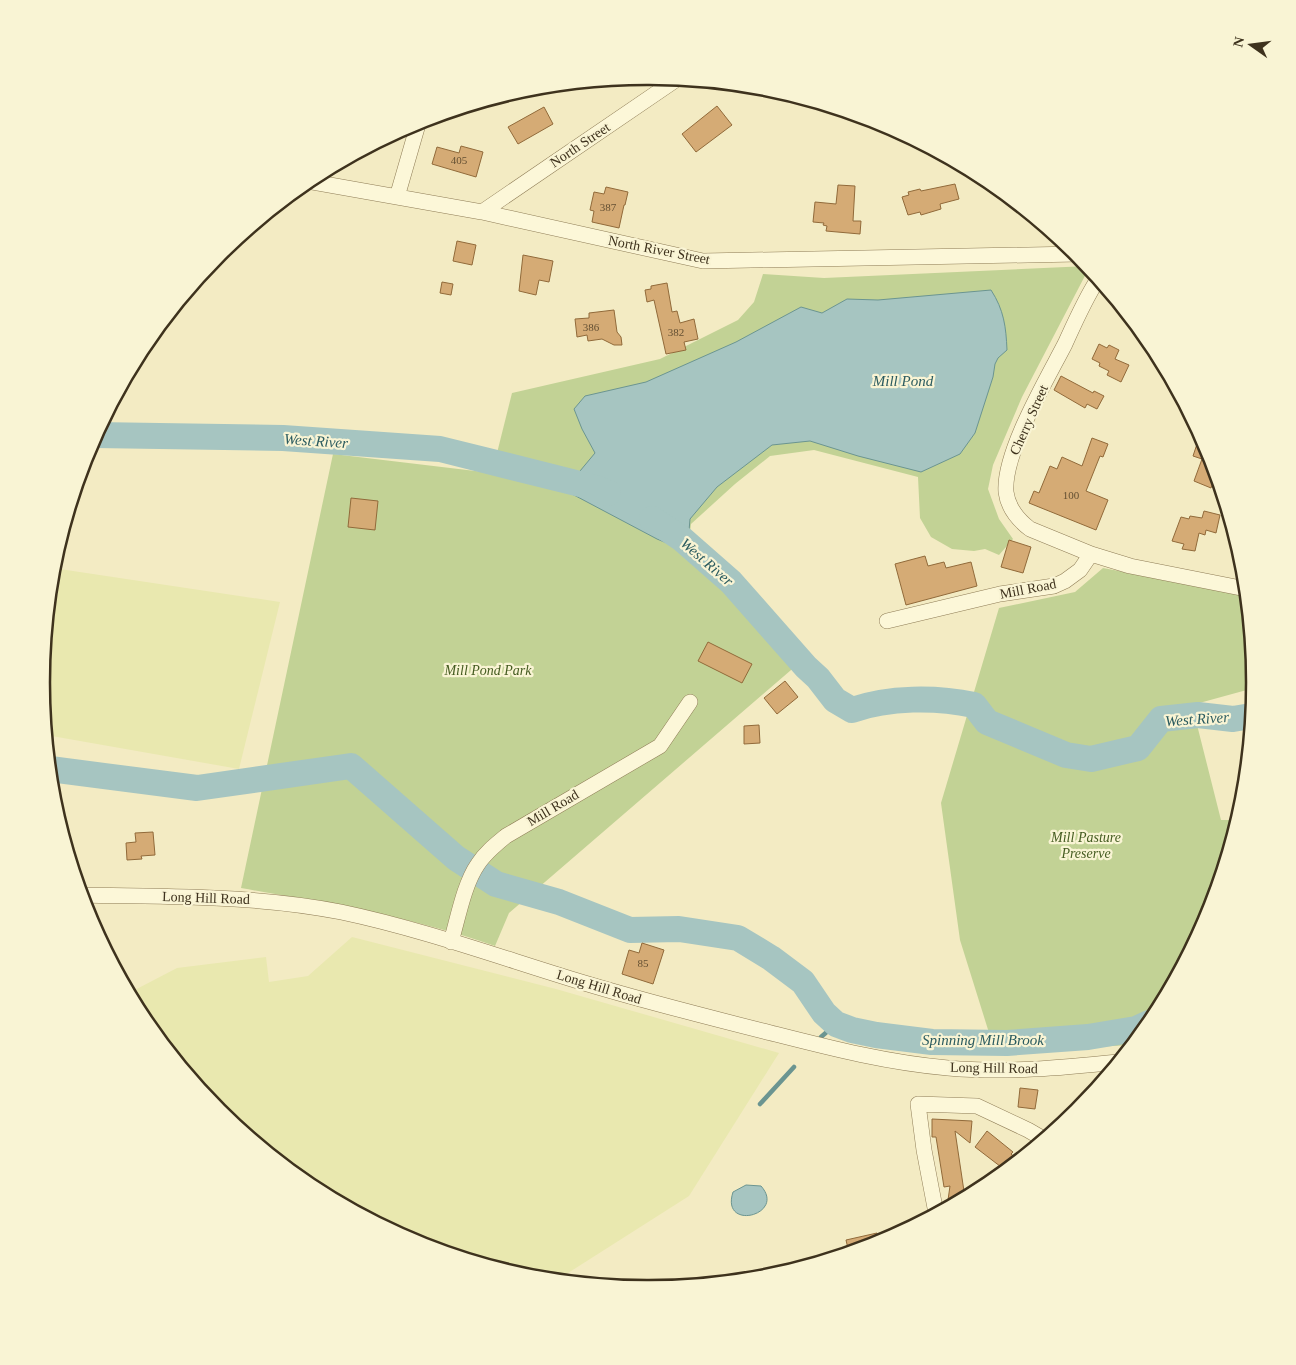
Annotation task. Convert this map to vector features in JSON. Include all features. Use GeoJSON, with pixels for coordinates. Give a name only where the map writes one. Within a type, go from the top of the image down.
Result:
{"type":"FeatureCollection","features":[{"type":"Feature","properties":{"kind":"street","name":"North Street"},"geometry":{"type":"LineString","coordinates":[[482,212],[668,86]]}},
{"type":"Feature","properties":{"kind":"street"},"geometry":{"type":"LineString","coordinates":[[397,197],[416,131]]}},
{"type":"Feature","properties":{"kind":"street","name":"North River Street"},"geometry":{"type":"LineString","coordinates":[[319,183],[482,212],[703,261],[1065,254]]}},
{"type":"Feature","properties":{"kind":"street","name":"Cherry Street"},"geometry":{"type":"LineString","coordinates":[[1091,554],[1030,529],[1022,523],[1011,509],[1006,486],[1011,460],[1022,429],[1095,285]]}},
{"type":"Feature","properties":{"kind":"street"},"geometry":{"type":"LineString","coordinates":[[1091,554],[1130,566],[1238,587]]}},
{"type":"Feature","properties":{"kind":"street","name":"Mill Road"},"geometry":{"type":"LineString","coordinates":[[887,621],[1000,594],[1054,586],[1065,581],[1080,570],[1091,554]]}},
{"type":"Feature","properties":{"kind":"street","name":"Mill Road"},"geometry":{"type":"LineString","coordinates":[[451,942],[470,879],[477,864],[490,849],[506,836],[660,746],[690,702]]}},
{"type":"Feature","properties":{"kind":"street","name":"Long Hill Road"},"geometry":{"type":"LineString","coordinates":[[90,895],[218,898],[286,903],[390,923],[646,1001],[829,1049],[879,1059],[948,1068],[988,1070],[1046,1069],[1109,1063]]}},
{"type":"Feature","properties":{"kind":"street"},"geometry":{"type":"LineString","coordinates":[[935,1207],[924,1150],[918,1104],[977,1106],[1038,1136]]}},
{"type":"Feature","properties":{"kind":"green space","name":"Mill Pond Park"},"geometry":{"type":"Polygon","coordinates":[[[1077,266],[1085,275],[1022,397],[993,465],[988,489],[999,519],[1013,539],[999,555],[985,549],[974,551],[952,549],[931,537],[920,518],[918,477],[814,450],[770,456],[735,484],[691,524],[689,541],[726,572],[805,658],[509,913],[495,946],[401,919],[337,905],[241,888],[333,454],[492,473],[512,393],[660,359],[738,320],[754,302],[763,274],[824,278],[1077,266]]]}},
{"type":"Feature","properties":{"kind":"green space","name":"Mill Pasture Preserve"},"geometry":{"type":"Polygon","coordinates":[[[1103,568],[1239,594],[1245,643],[1246,690],[1192,705],[1221,820],[1230,820],[1214,875],[1184,947],[1166,982],[1123,1045],[995,1052],[960,940],[941,803],[999,608],[1075,592],[1103,568]]]}},
{"type":"Feature","properties":{"kind":"green space"},"geometry":{"type":"Polygon","coordinates":[[[61,569],[280,602],[239,769],[52,736],[50,683],[51,643],[61,569]]]}},
{"type":"Feature","properties":{"kind":"green space"},"geometry":{"type":"Polygon","coordinates":[[[352,937],[556,989],[779,1053],[689,1196],[566,1274],[531,1269],[456,1249],[419,1235],[384,1219],[316,1180],[254,1132],[198,1077],[174,1047],[135,990],[177,968],[266,957],[269,982],[308,976],[352,937]]]}},
{"type":"Feature","properties":{"kind":"water","name":"Mill Pond"},"geometry":{"type":"Polygon","coordinates":[[[991,290],[1004,319],[1007,350],[998,358],[995,364],[993,377],[975,433],[960,454],[921,472],[858,456],[810,441],[772,445],[717,487],[690,519],[689,531],[674,546],[572,494],[575,477],[595,453],[574,409],[585,396],[646,382],[736,342],[801,307],[822,313],[847,299],[878,300],[991,290]]]}},
{"type":"Feature","properties":{"kind":"water"},"geometry":{"type":"Polygon","coordinates":[[[746,1185],[761,1186],[767,1196],[766,1205],[752,1215],[743,1215],[736,1212],[732,1204],[733,1192],[746,1185]]]}},
{"type":"Feature","properties":{"kind":"building"},"geometry":{"type":"Polygon","coordinates":[[[717,106],[732,125],[696,152],[682,134],[717,106]]]}},
{"type":"Feature","properties":{"kind":"building"},"geometry":{"type":"Polygon","coordinates":[[[544,107],[553,124],[518,144],[508,127],[544,107]]]}},
{"type":"Feature","properties":{"kind":"building"},"geometry":{"type":"Polygon","coordinates":[[[461,146],[483,152],[476,177],[432,164],[437,147],[459,153],[461,146]]]}},
{"type":"Feature","properties":{"kind":"building"},"geometry":{"type":"Polygon","coordinates":[[[955,184],[959,199],[940,204],[941,209],[921,215],[920,212],[908,215],[902,197],[909,195],[908,192],[955,184]]]}},
{"type":"Feature","properties":{"kind":"building"},"geometry":{"type":"Polygon","coordinates":[[[838,185],[855,186],[853,221],[861,221],[860,234],[826,231],[827,226],[823,225],[824,223],[813,222],[815,202],[836,204],[838,185]]]}},
{"type":"Feature","properties":{"kind":"building"},"geometry":{"type":"Polygon","coordinates":[[[606,187],[628,192],[619,228],[592,222],[594,211],[590,210],[594,192],[604,194],[606,187]]]}},
{"type":"Feature","properties":{"kind":"building"},"geometry":{"type":"Polygon","coordinates":[[[457,241],[476,245],[472,265],[453,261],[457,241]]]}},
{"type":"Feature","properties":{"kind":"building"},"geometry":{"type":"Polygon","coordinates":[[[523,255],[553,261],[549,282],[539,280],[536,295],[519,291],[523,255]]]}},
{"type":"Feature","properties":{"kind":"building"},"geometry":{"type":"Polygon","coordinates":[[[442,282],[453,284],[451,295],[440,293],[442,282]]]}},
{"type":"Feature","properties":{"kind":"building"},"geometry":{"type":"Polygon","coordinates":[[[667,283],[672,312],[677,311],[680,323],[694,319],[698,339],[684,342],[686,350],[666,354],[654,300],[647,302],[645,290],[651,289],[651,286],[667,283]]]}},
{"type":"Feature","properties":{"kind":"building"},"geometry":{"type":"Polygon","coordinates":[[[614,310],[617,332],[621,337],[622,345],[614,345],[602,339],[588,341],[587,335],[577,337],[575,319],[589,318],[589,313],[614,310]]]}},
{"type":"Feature","properties":{"kind":"building"},"geometry":{"type":"Polygon","coordinates":[[[1099,344],[1107,348],[1109,345],[1119,350],[1115,359],[1129,365],[1121,382],[1107,375],[1109,371],[1099,366],[1100,363],[1092,359],[1099,344]]]}},
{"type":"Feature","properties":{"kind":"building"},"geometry":{"type":"Polygon","coordinates":[[[1061,376],[1093,393],[1094,391],[1104,396],[1097,409],[1087,404],[1085,408],[1054,390],[1061,376]]]}},
{"type":"Feature","properties":{"kind":"building"},"geometry":{"type":"Polygon","coordinates":[[[1092,438],[1108,444],[1103,457],[1100,456],[1086,491],[1108,500],[1096,530],[1029,503],[1034,491],[1039,493],[1050,466],[1057,469],[1062,457],[1082,466],[1092,438]]]}},
{"type":"Feature","properties":{"kind":"building"},"geometry":{"type":"Polygon","coordinates":[[[1196,446],[1202,459],[1193,456],[1196,446]]]}},
{"type":"Feature","properties":{"kind":"building"},"geometry":{"type":"Polygon","coordinates":[[[1202,459],[1212,485],[1211,488],[1194,481],[1202,459]]]}},
{"type":"Feature","properties":{"kind":"building"},"geometry":{"type":"Polygon","coordinates":[[[351,498],[378,501],[375,530],[348,527],[351,498]]]}},
{"type":"Feature","properties":{"kind":"building"},"geometry":{"type":"Polygon","coordinates":[[[1204,511],[1220,515],[1216,533],[1206,530],[1205,535],[1199,533],[1195,551],[1182,549],[1184,544],[1172,541],[1181,517],[1189,519],[1190,516],[1202,518],[1204,511]]]}},
{"type":"Feature","properties":{"kind":"building"},"geometry":{"type":"Polygon","coordinates":[[[1009,540],[1031,547],[1023,573],[1001,567],[1009,540]]]}},
{"type":"Feature","properties":{"kind":"building"},"geometry":{"type":"Polygon","coordinates":[[[925,556],[928,566],[944,562],[946,568],[971,562],[977,586],[906,605],[895,564],[925,556]]]}},
{"type":"Feature","properties":{"kind":"building"},"geometry":{"type":"Polygon","coordinates":[[[708,642],[752,664],[742,683],[698,661],[708,642]]]}},
{"type":"Feature","properties":{"kind":"building"},"geometry":{"type":"Polygon","coordinates":[[[785,681],[798,697],[777,714],[764,698],[785,681]]]}},
{"type":"Feature","properties":{"kind":"building"},"geometry":{"type":"Polygon","coordinates":[[[759,725],[760,743],[744,744],[744,726],[759,725]]]}},
{"type":"Feature","properties":{"kind":"building"},"geometry":{"type":"Polygon","coordinates":[[[153,832],[155,855],[141,856],[142,859],[127,860],[126,843],[136,842],[135,833],[153,832]]]}},
{"type":"Feature","properties":{"kind":"building"},"geometry":{"type":"Polygon","coordinates":[[[642,943],[664,950],[653,984],[622,974],[629,950],[639,953],[642,943]]]}},
{"type":"Feature","properties":{"kind":"building"},"geometry":{"type":"Polygon","coordinates":[[[1020,1088],[1038,1090],[1035,1109],[1018,1107],[1020,1088]]]}},
{"type":"Feature","properties":{"kind":"building"},"geometry":{"type":"Polygon","coordinates":[[[932,1119],[972,1121],[970,1143],[955,1131],[964,1190],[948,1199],[950,1186],[944,1187],[936,1137],[932,1137],[932,1119]]]}},
{"type":"Feature","properties":{"kind":"building"},"geometry":{"type":"Polygon","coordinates":[[[987,1131],[1013,1152],[1011,1154],[1013,1156],[1000,1166],[975,1147],[987,1131]]]}},
{"type":"Feature","properties":{"kind":"building"},"geometry":{"type":"Polygon","coordinates":[[[877,1233],[877,1235],[847,1246],[846,1240],[877,1233]]]}},
{"type":"Feature","properties":{"kind":"waterway","name":"West River"},"geometry":{"type":"LineString","coordinates":[[104,435],[283,438],[440,449],[592,487],[608,493]]}},
{"type":"Feature","properties":{"kind":"waterway","name":"West River"},"geometry":{"type":"LineString","coordinates":[[652,519],[682,539],[731,582],[806,667],[818,678],[835,700],[852,710],[881,703],[913,700],[959,702],[974,705],[987,722],[1066,755],[1091,759],[1138,748],[1161,719],[1198,715],[1233,719],[1245,717]]}},
{"type":"Feature","properties":{"kind":"waterway"},"geometry":{"type":"LineString","coordinates":[[56,770],[197,788],[351,766],[456,858],[496,884],[559,902],[630,930],[679,929],[738,938],[771,958],[803,982],[824,1013],[836,1024],[852,1030],[932,1042],[1007,1043],[1088,1037],[1135,1029]]}},
{"type":"Feature","properties":{"kind":"waterway","name":"Spinning Mill Brook"},"geometry":{"type":"LineString","coordinates":[[821,1037],[836,1024]]}},
{"type":"Feature","properties":{"kind":"waterway","name":"Spinning Mill Brook"},"geometry":{"type":"LineString","coordinates":[[760,1104],[794,1067]]}}]}
